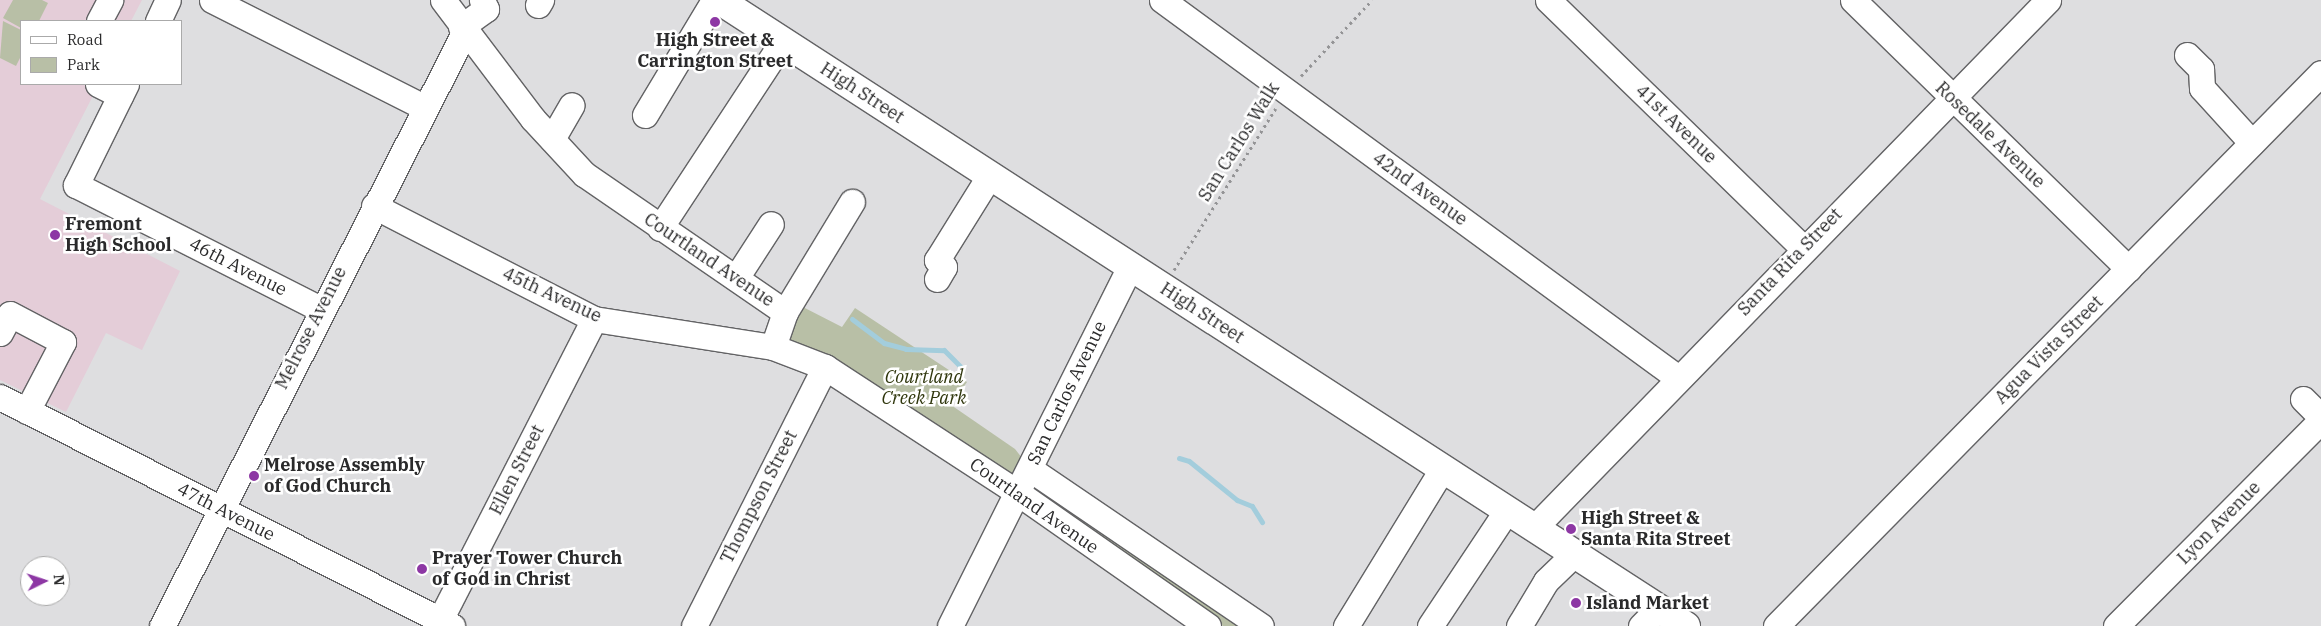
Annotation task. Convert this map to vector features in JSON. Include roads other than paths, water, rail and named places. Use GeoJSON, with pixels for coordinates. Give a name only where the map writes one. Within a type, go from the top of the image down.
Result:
{"type":"FeatureCollection","features":[{"type":"Feature","properties":{"kind":"main road","name":"High Street"},"geometry":{"type":"LineString","coordinates":[[719,0],[1574,554],[1649,617],[1686,626]]}},
{"type":"Feature","properties":{"kind":"street"},"geometry":{"type":"LineString","coordinates":[[100,20],[110,0]]}},
{"type":"Feature","properties":{"kind":"street"},"geometry":{"type":"LineString","coordinates":[[158,20],[168,0]]}},
{"type":"Feature","properties":{"kind":"street"},"geometry":{"type":"LineString","coordinates":[[212,0],[424,106]]}},
{"type":"Feature","properties":{"kind":"street","name":"Courtland Avenue"},"geometry":{"type":"LineString","coordinates":[[442,0],[462,30],[552,140],[584,174],[660,228],[785,312],[773,347],[825,367],[1018,493],[1206,626]]}},
{"type":"Feature","properties":{"kind":"street"},"geometry":{"type":"LineString","coordinates":[[462,30],[486,10],[482,0]]}},
{"type":"Feature","properties":{"kind":"street"},"geometry":{"type":"LineString","coordinates":[[645,115],[714,0]]}},
{"type":"Feature","properties":{"kind":"street","name":"42nd Avenue"},"geometry":{"type":"LineString","coordinates":[[1162,0],[1678,378]]}},
{"type":"Feature","properties":{"kind":"street","name":"41st Avenue"},"geometry":{"type":"LineString","coordinates":[[1548,0],[1803,248]]}},
{"type":"Feature","properties":{"kind":"street","name":"Rosedale Avenue"},"geometry":{"type":"LineString","coordinates":[[1853,0],[2129,269]]}},
{"type":"Feature","properties":{"kind":"street","name":"Santa Rita Street"},"geometry":{"type":"LineString","coordinates":[[1534,528],[1803,248],[1954,99],[2048,0]]}},
{"type":"Feature","properties":{"kind":"street","name":"Melrose Avenue"},"geometry":{"type":"LineString","coordinates":[[162,626],[462,30]]}},
{"type":"Feature","properties":{"kind":"street"},"geometry":{"type":"LineString","coordinates":[[660,228],[783,41]]}},
{"type":"Feature","properties":{"kind":"street"},"geometry":{"type":"LineString","coordinates":[[2187,55],[2201,69],[2202,88],[2252,143]]}},
{"type":"Feature","properties":{"kind":"street","name":"Agua Vista Street"},"geometry":{"type":"LineString","coordinates":[[1776,626],[2321,73]]}},
{"type":"Feature","properties":{"kind":"street"},"geometry":{"type":"LineString","coordinates":[[102,85],[123,90]]}},
{"type":"Feature","properties":{"kind":"street","name":"46th Avenue"},"geometry":{"type":"LineString","coordinates":[[123,90],[76,184],[320,309]]}},
{"type":"Feature","properties":{"kind":"street"},"geometry":{"type":"LineString","coordinates":[[552,140],[572,105]]}},
{"type":"Feature","properties":{"kind":"street"},"geometry":{"type":"LineString","coordinates":[[937,279],[944,267],[937,260],[990,175]]}},
{"type":"Feature","properties":{"kind":"street"},"geometry":{"type":"LineString","coordinates":[[785,312],[852,202]]}},
{"type":"Feature","properties":{"kind":"street","name":"45th Avenue"},"geometry":{"type":"LineString","coordinates":[[374,206],[594,319],[773,347]]}},
{"type":"Feature","properties":{"kind":"street"},"geometry":{"type":"LineString","coordinates":[[736,278],[770,224]]}},
{"type":"Feature","properties":{"kind":"street","name":"San Carlos Avenue"},"geometry":{"type":"LineString","coordinates":[[950,626],[1130,266]]}},
{"type":"Feature","properties":{"kind":"street"},"geometry":{"type":"LineString","coordinates":[[0,333],[10,314],[63,342],[27,411]]}},
{"type":"Feature","properties":{"kind":"street","name":"Ellen Street"},"geometry":{"type":"LineString","coordinates":[[446,623],[594,319]]}},
{"type":"Feature","properties":{"kind":"street","name":"Thompson Street"},"geometry":{"type":"LineString","coordinates":[[694,626],[825,367]]}},
{"type":"Feature","properties":{"kind":"street","name":"47th Avenue"},"geometry":{"type":"LineString","coordinates":[[0,397],[446,623]]}},
{"type":"Feature","properties":{"kind":"street"},"geometry":{"type":"LineString","coordinates":[[2303,399],[2321,418]]}},
{"type":"Feature","properties":{"kind":"street","name":"Lyon Avenue"},"geometry":{"type":"LineString","coordinates":[[2116,626],[2321,418]]}},
{"type":"Feature","properties":{"kind":"street","name":"Courtland Avenue"},"geometry":{"type":"LineString","coordinates":[[1030,468],[1261,626]]}},
{"type":"Feature","properties":{"kind":"street"},"geometry":{"type":"LineString","coordinates":[[1346,626],[1443,468]]}},
{"type":"Feature","properties":{"kind":"street"},"geometry":{"type":"LineString","coordinates":[[1430,626],[1507,510]]}},
{"type":"Feature","properties":{"kind":"street"},"geometry":{"type":"LineString","coordinates":[[1519,626],[1546,581],[1574,554]]}},
{"type":"Feature","properties":{"kind":"waterway"},"geometry":{"type":"LineString","coordinates":[[852,319],[884,343],[906,349],[944,350],[962,368]]}},
{"type":"Feature","properties":{"kind":"waterway"},"geometry":{"type":"LineString","coordinates":[[1179,458],[1189,461],[1237,500],[1252,506],[1262,522]]}},
{"type":"Feature","properties":{"kind":"place","name":"High Street & Carrington Street"},"geometry":{"type":"Point","coordinates":[715,22]}},
{"type":"Feature","properties":{"kind":"place","name":"Fremont High School"},"geometry":{"type":"Point","coordinates":[55,235]}},
{"type":"Feature","properties":{"kind":"place","name":"Melrose Assembly of God Church"},"geometry":{"type":"Point","coordinates":[254,476]}},
{"type":"Feature","properties":{"kind":"place","name":"High Street & Santa Rita Street"},"geometry":{"type":"Point","coordinates":[1571,529]}},
{"type":"Feature","properties":{"kind":"place","name":"Prayer Tower Church of God in Christ"},"geometry":{"type":"Point","coordinates":[422,569]}},
{"type":"Feature","properties":{"kind":"place","name":"Island Market"},"geometry":{"type":"Point","coordinates":[1576,603]}},
{"type":"Feature","properties":{"kind":"park label","name":"Courtland Creek Park"},"geometry":{"type":"Point","coordinates":[924,388]}}]}
